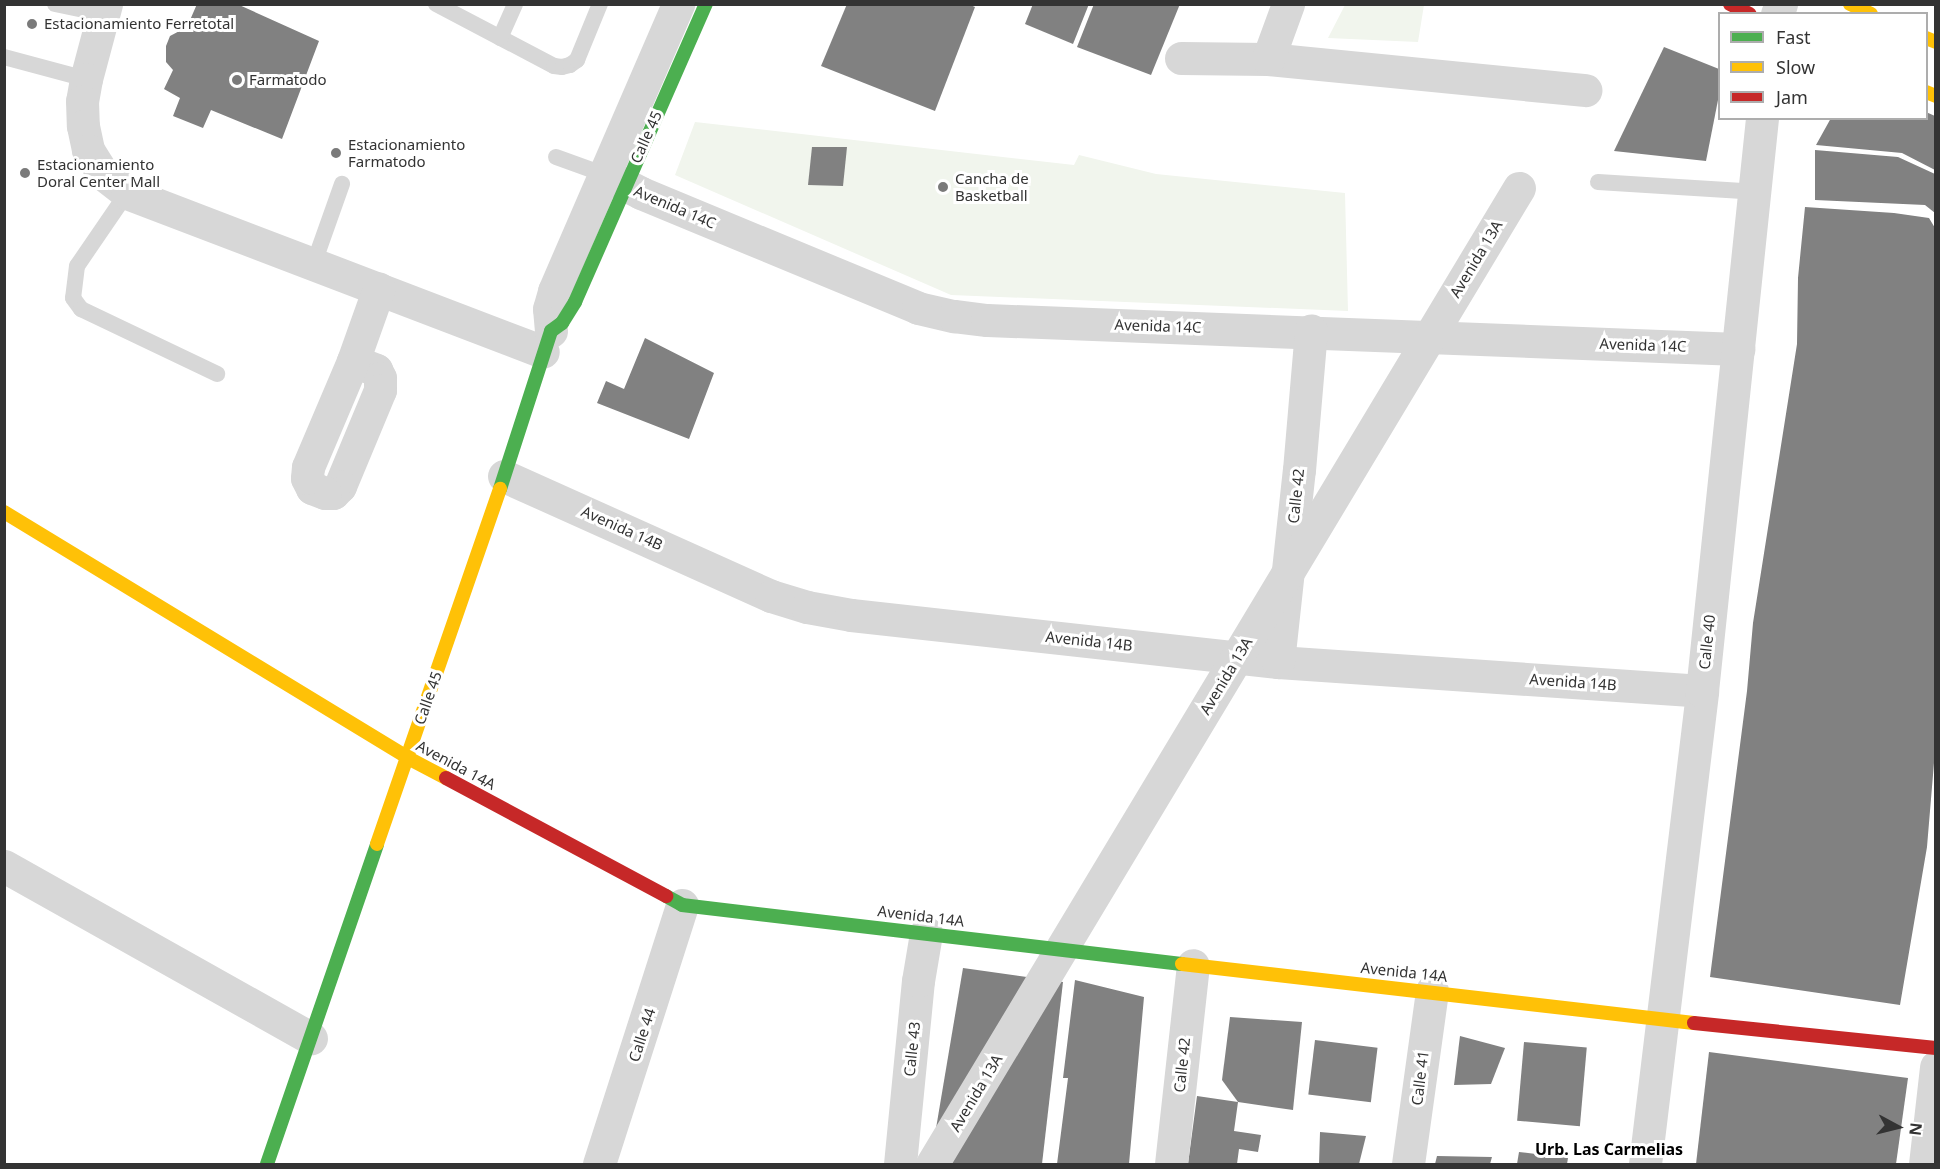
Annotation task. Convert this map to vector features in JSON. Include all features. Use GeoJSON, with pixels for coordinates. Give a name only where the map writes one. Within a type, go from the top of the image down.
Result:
{"type":"FeatureCollection","features":[{"type":"Feature","properties":{"kind":"street","name":"Calle 45"},"geometry":{"type":"LineString","coordinates":[[615,180],[678,4]]}},
{"type":"Feature","properties":{"kind":"street","name":"Calle 45"},"geometry":{"type":"LineString","coordinates":[[267,1164],[504,476],[547,342],[548,319],[554,291],[615,180],[706,4]]}},
{"type":"Feature","properties":{"kind":"street"},"geometry":{"type":"LineString","coordinates":[[1268,59],[1288,4]]}},
{"type":"Feature","properties":{"kind":"street"},"geometry":{"type":"LineString","coordinates":[[1730,4],[1746,12]]}},
{"type":"Feature","properties":{"kind":"street"},"geometry":{"type":"LineString","coordinates":[[1850,4],[1867,12]]}},
{"type":"Feature","properties":{"kind":"street"},"geometry":{"type":"LineString","coordinates":[[105,9],[86,79],[82,101],[83,126],[88,150],[103,174],[127,194],[379,288],[547,342]]}},
{"type":"Feature","properties":{"kind":"street"},"geometry":{"type":"LineString","coordinates":[[1181,58],[1268,59],[1585,90]]}},
{"type":"Feature","properties":{"kind":"street","name":"Calle 40"},"geometry":{"type":"LineString","coordinates":[[1645,1164],[1702,691],[1762,120]]}},
{"type":"Feature","properties":{"kind":"street","name":"Avenida 14C"},"geometry":{"type":"LineString","coordinates":[[615,180],[918,308],[954,316],[987,320],[1738,349]]}},
{"type":"Feature","properties":{"kind":"street","name":"Avenida 13A"},"geometry":{"type":"LineString","coordinates":[[932,1164],[1519,188]]}},
{"type":"Feature","properties":{"kind":"street"},"geometry":{"type":"LineString","coordinates":[[354,361],[379,288]]}},
{"type":"Feature","properties":{"kind":"street","name":"Calle 42"},"geometry":{"type":"LineString","coordinates":[[1278,662],[1299,470],[1311,331]]}},
{"type":"Feature","properties":{"kind":"street","name":"Avenida 14B"},"geometry":{"type":"LineString","coordinates":[[504,476],[771,596],[807,607],[850,615],[1278,662],[1702,691]]}},
{"type":"Feature","properties":{"kind":"street","name":"Avenida 14A"},"geometry":{"type":"LineString","coordinates":[[4,512],[408,758],[682,905],[1432,991],[1662,1020],[1935,1048]]}},
{"type":"Feature","properties":{"kind":"street"},"geometry":{"type":"LineString","coordinates":[[4,866],[311,1038]]}},
{"type":"Feature","properties":{"kind":"street","name":"Calle 44"},"geometry":{"type":"LineString","coordinates":[[599,1164],[682,905]]}},
{"type":"Feature","properties":{"kind":"street","name":"Calle 43"},"geometry":{"type":"LineString","coordinates":[[900,1164],[918,981],[926,933]]}},
{"type":"Feature","properties":{"kind":"street","name":"Calle 42"},"geometry":{"type":"LineString","coordinates":[[1171,1164],[1193,965]]}},
{"type":"Feature","properties":{"kind":"street","name":"Calle 41"},"geometry":{"type":"LineString","coordinates":[[1408,1164],[1432,991]]}},
{"type":"Feature","properties":{"kind":"street"},"geometry":{"type":"LineString","coordinates":[[1925,1164],[1935,1066]]}},
{"type":"Feature","properties":{"kind":"lane"},"geometry":{"type":"LineString","coordinates":[[55,4],[105,9]]}},
{"type":"Feature","properties":{"kind":"lane"},"geometry":{"type":"LineString","coordinates":[[436,4],[554,66],[570,65],[577,60],[600,4]]}},
{"type":"Feature","properties":{"kind":"lane"},"geometry":{"type":"LineString","coordinates":[[500,38],[515,4]]}},
{"type":"Feature","properties":{"kind":"lane"},"geometry":{"type":"LineString","coordinates":[[4,57],[86,79]]}},
{"type":"Feature","properties":{"kind":"lane"},"geometry":{"type":"LineString","coordinates":[[556,157],[615,180]]}},
{"type":"Feature","properties":{"kind":"lane"},"geometry":{"type":"LineString","coordinates":[[1598,182],[1755,192]]}},
{"type":"Feature","properties":{"kind":"lane"},"geometry":{"type":"LineString","coordinates":[[315,263],[342,184]]}},
{"type":"Feature","properties":{"kind":"lane"},"geometry":{"type":"LineString","coordinates":[[127,194],[76,266],[73,298],[81,309],[217,374]]}},
{"type":"Feature","properties":{"kind":"shaded area"},"geometry":{"type":"Polygon","coordinates":[[[1345,5],[1424,5],[1418,42],[1328,38],[1345,5]]]}},
{"type":"Feature","properties":{"kind":"shaded area"},"geometry":{"type":"Polygon","coordinates":[[[695,122],[1074,165],[1079,155],[1156,174],[1345,193],[1348,311],[951,295],[675,175],[695,122]]]}},
{"type":"Feature","properties":{"kind":"building","name":"Farmatodo"},"geometry":{"type":"Polygon","coordinates":[[[197,4],[237,4],[319,41],[282,139],[211,110],[203,128],[173,116],[180,98],[164,89],[173,70],[166,62],[166,46],[170,36],[187,27],[197,4]]]}},
{"type":"Feature","properties":{"kind":"building"},"geometry":{"type":"Polygon","coordinates":[[[847,4],[968,4],[975,7],[935,111],[821,66],[847,4]]]}},
{"type":"Feature","properties":{"kind":"building"},"geometry":{"type":"Polygon","coordinates":[[[1033,4],[1089,4],[1073,44],[1025,24],[1033,4]]]}},
{"type":"Feature","properties":{"kind":"building"},"geometry":{"type":"Polygon","coordinates":[[[1094,4],[1180,4],[1151,75],[1077,47],[1094,4]]]}},
{"type":"Feature","properties":{"kind":"building"},"geometry":{"type":"Polygon","coordinates":[[[1664,47],[1718,69],[1718,100],[1706,161],[1614,151],[1664,47]]]}},
{"type":"Feature","properties":{"kind":"building"},"geometry":{"type":"Polygon","coordinates":[[[1928,113],[1935,116],[1935,170],[1902,153],[1816,145],[1830,120],[1928,120],[1928,113]]]}},
{"type":"Feature","properties":{"kind":"building"},"geometry":{"type":"Polygon","coordinates":[[[812,147],[847,147],[843,186],[808,185],[812,147]]]}},
{"type":"Feature","properties":{"kind":"building"},"geometry":{"type":"Polygon","coordinates":[[[1815,150],[1898,157],[1935,174],[1935,213],[1925,205],[1815,200],[1815,150]]]}},
{"type":"Feature","properties":{"kind":"building"},"geometry":{"type":"Polygon","coordinates":[[[1805,207],[1894,213],[1929,218],[1935,228],[1935,751],[1927,847],[1900,1005],[1710,977],[1747,691],[1753,623],[1797,344],[1798,278],[1805,207]]]}},
{"type":"Feature","properties":{"kind":"building"},"geometry":{"type":"Polygon","coordinates":[[[645,338],[714,373],[689,439],[597,403],[606,381],[624,389],[645,338]]]}},
{"type":"Feature","properties":{"kind":"building"},"geometry":{"type":"Polygon","coordinates":[[[963,968],[1063,982],[1042,1164],[930,1164],[963,968]]]}},
{"type":"Feature","properties":{"kind":"building"},"geometry":{"type":"Polygon","coordinates":[[[1075,980],[1144,997],[1129,1164],[1057,1164],[1068,1078],[1063,1078],[1075,980]]]}},
{"type":"Feature","properties":{"kind":"building"},"geometry":{"type":"Polygon","coordinates":[[[1230,1017],[1302,1022],[1293,1110],[1238,1102],[1222,1080],[1230,1017]]]}},
{"type":"Feature","properties":{"kind":"building"},"geometry":{"type":"Polygon","coordinates":[[[1460,1036],[1505,1048],[1491,1084],[1454,1085],[1460,1036]]]}},
{"type":"Feature","properties":{"kind":"building"},"geometry":{"type":"Polygon","coordinates":[[[1315,1040],[1378,1048],[1371,1102],[1308,1095],[1315,1040]]]}},
{"type":"Feature","properties":{"kind":"building"},"geometry":{"type":"Polygon","coordinates":[[[1524,1042],[1587,1047],[1580,1126],[1517,1121],[1524,1042]]]}},
{"type":"Feature","properties":{"kind":"building"},"geometry":{"type":"Polygon","coordinates":[[[1709,1052],[1908,1078],[1896,1164],[1696,1164],[1709,1052]]]}},
{"type":"Feature","properties":{"kind":"building"},"geometry":{"type":"Polygon","coordinates":[[[1197,1096],[1238,1102],[1234,1131],[1261,1135],[1258,1152],[1239,1149],[1237,1164],[1188,1164],[1197,1096]]]}},
{"type":"Feature","properties":{"kind":"building"},"geometry":{"type":"Polygon","coordinates":[[[1320,1132],[1366,1136],[1359,1164],[1319,1164],[1320,1132]]]}},
{"type":"Feature","properties":{"kind":"building"},"geometry":{"type":"Polygon","coordinates":[[[1519,1152],[1568,1158],[1567,1164],[1517,1164],[1519,1152]]]}},
{"type":"Feature","properties":{"kind":"building"},"geometry":{"type":"Polygon","coordinates":[[[1437,1156],[1492,1157],[1490,1164],[1435,1164],[1437,1156]]]}},
{"type":"Feature","properties":{"kind":"traffic: fast"},"geometry":{"type":"LineString","coordinates":[[500,489],[551,331],[562,323],[575,302],[706,4]]}},
{"type":"Feature","properties":{"kind":"traffic: fast"},"geometry":{"type":"LineString","coordinates":[[267,1164],[377,844]]}},
{"type":"Feature","properties":{"kind":"traffic: fast"},"geometry":{"type":"LineString","coordinates":[[666,896],[682,905],[1182,964]]}},
{"type":"Feature","properties":{"kind":"traffic: slow"},"geometry":{"type":"LineString","coordinates":[[1850,4],[1867,12]]}},
{"type":"Feature","properties":{"kind":"traffic: slow"},"geometry":{"type":"LineString","coordinates":[[1928,39],[1936,42]]}},
{"type":"Feature","properties":{"kind":"traffic: slow"},"geometry":{"type":"LineString","coordinates":[[1928,93],[1936,96]]}},
{"type":"Feature","properties":{"kind":"traffic: slow"},"geometry":{"type":"LineString","coordinates":[[377,844],[500,489]]}},
{"type":"Feature","properties":{"kind":"traffic: slow"},"geometry":{"type":"LineString","coordinates":[[4,512],[408,758],[446,778]]}},
{"type":"Feature","properties":{"kind":"traffic: slow"},"geometry":{"type":"LineString","coordinates":[[1182,964],[1694,1023]]}},
{"type":"Feature","properties":{"kind":"traffic: jam"},"geometry":{"type":"LineString","coordinates":[[1730,4],[1746,12]]}},
{"type":"Feature","properties":{"kind":"traffic: jam"},"geometry":{"type":"LineString","coordinates":[[446,778],[666,896]]}},
{"type":"Feature","properties":{"kind":"traffic: jam"},"geometry":{"type":"LineString","coordinates":[[1694,1023],[1936,1048]]}},
{"type":"Feature","properties":{"kind":"place","name":"Estacionamiento Ferretotal"},"geometry":{"type":"Point","coordinates":[32,24]}},
{"type":"Feature","properties":{"kind":"place","name":"Farmatodo"},"geometry":{"type":"Point","coordinates":[237,80]}},
{"type":"Feature","properties":{"kind":"place","name":"Estacionamiento Farmatodo"},"geometry":{"type":"Point","coordinates":[336,153]}},
{"type":"Feature","properties":{"kind":"place","name":"Estacionamiento Doral Center Mall"},"geometry":{"type":"Point","coordinates":[25,173]}},
{"type":"Feature","properties":{"kind":"place","name":"Cancha de Basketball"},"geometry":{"type":"Point","coordinates":[943,187]}},
{"type":"Feature","properties":{"kind":"district","name":"Urb. Las Carmelias"},"geometry":{"type":"Point","coordinates":[1609,1149]}}]}
